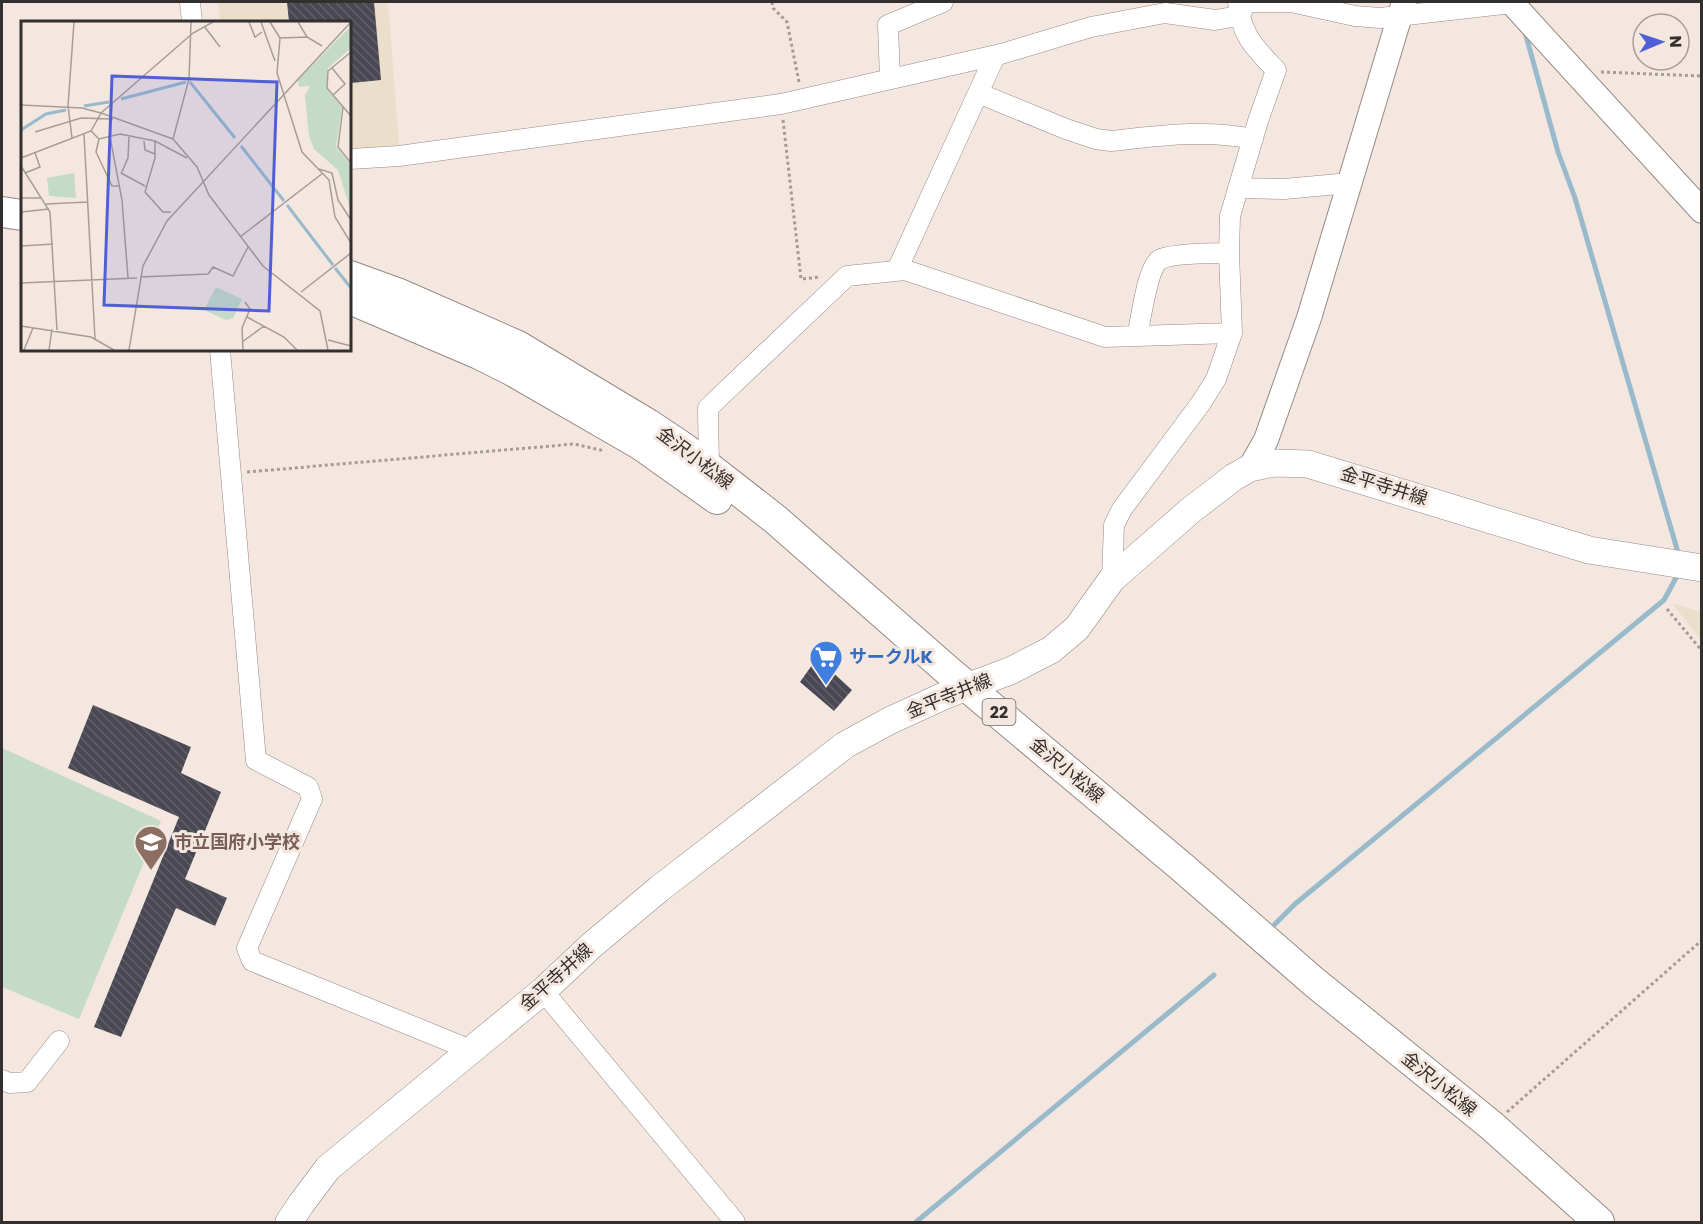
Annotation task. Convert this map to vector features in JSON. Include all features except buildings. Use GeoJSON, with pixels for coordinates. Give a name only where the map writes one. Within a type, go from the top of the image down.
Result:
{"type":"FeatureCollection","features":[{"type":"Feature","properties":{"kind":"main road"},"geometry":{"type":"LineString","coordinates":[[2,212],[21,215]]}},
{"type":"Feature","properties":{"kind":"main road"},"geometry":{"type":"LineString","coordinates":[[2,232],[21,235]]}},
{"type":"Feature","properties":{"kind":"main road","name":"金沢小松線"},"geometry":{"type":"LineString","coordinates":[[351,276],[398,293],[518,346],[684,448],[775,519],[958,690],[988,726],[1302,996],[1435,1105],[1571,1222]]}},
{"type":"Feature","properties":{"kind":"main road","name":"金沢小松線"},"geometry":{"type":"LineString","coordinates":[[351,298],[479,354],[641,445],[708,492],[819,583],[1174,861],[1314,982],[1492,1126],[1599,1222]]}},
{"type":"Feature","properties":{"kind":"main road","name":"金平寺井線"},"geometry":{"type":"LineString","coordinates":[[289,1222],[328,1168],[543,991],[592,945],[659,889],[845,745],[891,720],[958,690],[1010,671],[1051,650],[1077,628],[1112,579],[1191,510],[1234,477],[1250,468],[1276,463],[1308,464],[1589,550],[1686,566]]}},
{"type":"Feature","properties":{"kind":"street"},"geometry":{"type":"LineString","coordinates":[[190,2],[192,21]]}},
{"type":"Feature","properties":{"kind":"street"},"geometry":{"type":"LineString","coordinates":[[890,80],[888,25],[943,2]]}},
{"type":"Feature","properties":{"kind":"street"},"geometry":{"type":"LineString","coordinates":[[351,159],[399,156],[781,104],[995,56],[1091,27],[1165,13],[1215,20],[1239,9],[1246,2],[1291,2],[1355,16],[1393,9],[1511,2],[1701,211]]}},
{"type":"Feature","properties":{"kind":"street"},"geometry":{"type":"LineString","coordinates":[[1112,579],[1114,525],[1122,509],[1201,403],[1216,379],[1232,333],[1230,216],[1276,70],[1250,43],[1239,9]]}},
{"type":"Feature","properties":{"kind":"street"},"geometry":{"type":"LineString","coordinates":[[1250,468],[1266,440],[1309,318],[1350,183],[1393,9]]}},
{"type":"Feature","properties":{"kind":"street"},"geometry":{"type":"LineString","coordinates":[[897,270],[995,56]]}},
{"type":"Feature","properties":{"kind":"street"},"geometry":{"type":"LineString","coordinates":[[978,93],[1096,139],[1111,141],[1207,133],[1232,134],[1253,139]]}},
{"type":"Feature","properties":{"kind":"street"},"geometry":{"type":"LineString","coordinates":[[1238,188],[1284,189],[1350,183]]}},
{"type":"Feature","properties":{"kind":"street"},"geometry":{"type":"LineString","coordinates":[[1137,336],[1151,270],[1160,259],[1188,254],[1229,253]]}},
{"type":"Feature","properties":{"kind":"street"},"geometry":{"type":"LineString","coordinates":[[710,469],[708,408],[847,276],[905,270],[1105,337],[1232,333]]}},
{"type":"Feature","properties":{"kind":"street"},"geometry":{"type":"LineString","coordinates":[[220,351],[256,760],[308,787],[312,799],[247,948],[252,961],[471,1050]]}},
{"type":"Feature","properties":{"kind":"street"},"geometry":{"type":"LineString","coordinates":[[543,991],[735,1222]]}},
{"type":"Feature","properties":{"kind":"street"},"geometry":{"type":"LineString","coordinates":[[2,1080],[10,1083],[27,1082],[59,1041]]}},
{"type":"Feature","properties":{"kind":"path"},"geometry":{"type":"LineString","coordinates":[[772,2],[772,8],[787,22],[803,99]]}},
{"type":"Feature","properties":{"kind":"path"},"geometry":{"type":"LineString","coordinates":[[1574,71],[1701,76]]}},
{"type":"Feature","properties":{"kind":"path"},"geometry":{"type":"LineString","coordinates":[[781,104],[801,279],[847,276]]}},
{"type":"Feature","properties":{"kind":"path"},"geometry":{"type":"LineString","coordinates":[[231,473],[574,444],[607,452]]}},
{"type":"Feature","properties":{"kind":"path"},"geometry":{"type":"LineString","coordinates":[[1667,609],[1701,651]]}},
{"type":"Feature","properties":{"kind":"path"},"geometry":{"type":"LineString","coordinates":[[1492,1126],[1701,940]]}},
{"type":"Feature","properties":{"kind":"shaded area"},"geometry":{"type":"Polygon","coordinates":[[[218,2],[388,2],[399,146],[351,150],[351,21],[220,21],[218,2]]]}},
{"type":"Feature","properties":{"kind":"shaded area"},"geometry":{"type":"Polygon","coordinates":[[[1672,603],[1701,612],[1701,640],[1672,603]]]}},
{"type":"Feature","properties":{"kind":"green space"},"geometry":{"type":"Polygon","coordinates":[[[2,748],[161,821],[79,1019],[2,987],[2,748]]]}},
{"type":"Feature","properties":{"kind":"waterway"},"geometry":{"type":"LineString","coordinates":[[1525,32],[1558,152],[1575,198],[1679,556]]}},
{"type":"Feature","properties":{"kind":"waterway"},"geometry":{"type":"LineString","coordinates":[[1275,924],[1295,904],[1664,600],[1678,571]]}},
{"type":"Feature","properties":{"kind":"waterway"},"geometry":{"type":"LineString","coordinates":[[916,1222],[1214,975]]}},
{"type":"Feature","properties":{"kind":"place","name":"サークルK"},"geometry":{"type":"Point","coordinates":[826,686]}},
{"type":"Feature","properties":{"kind":"place","name":"市立国府小学校"},"geometry":{"type":"Point","coordinates":[151,871]}}]}
